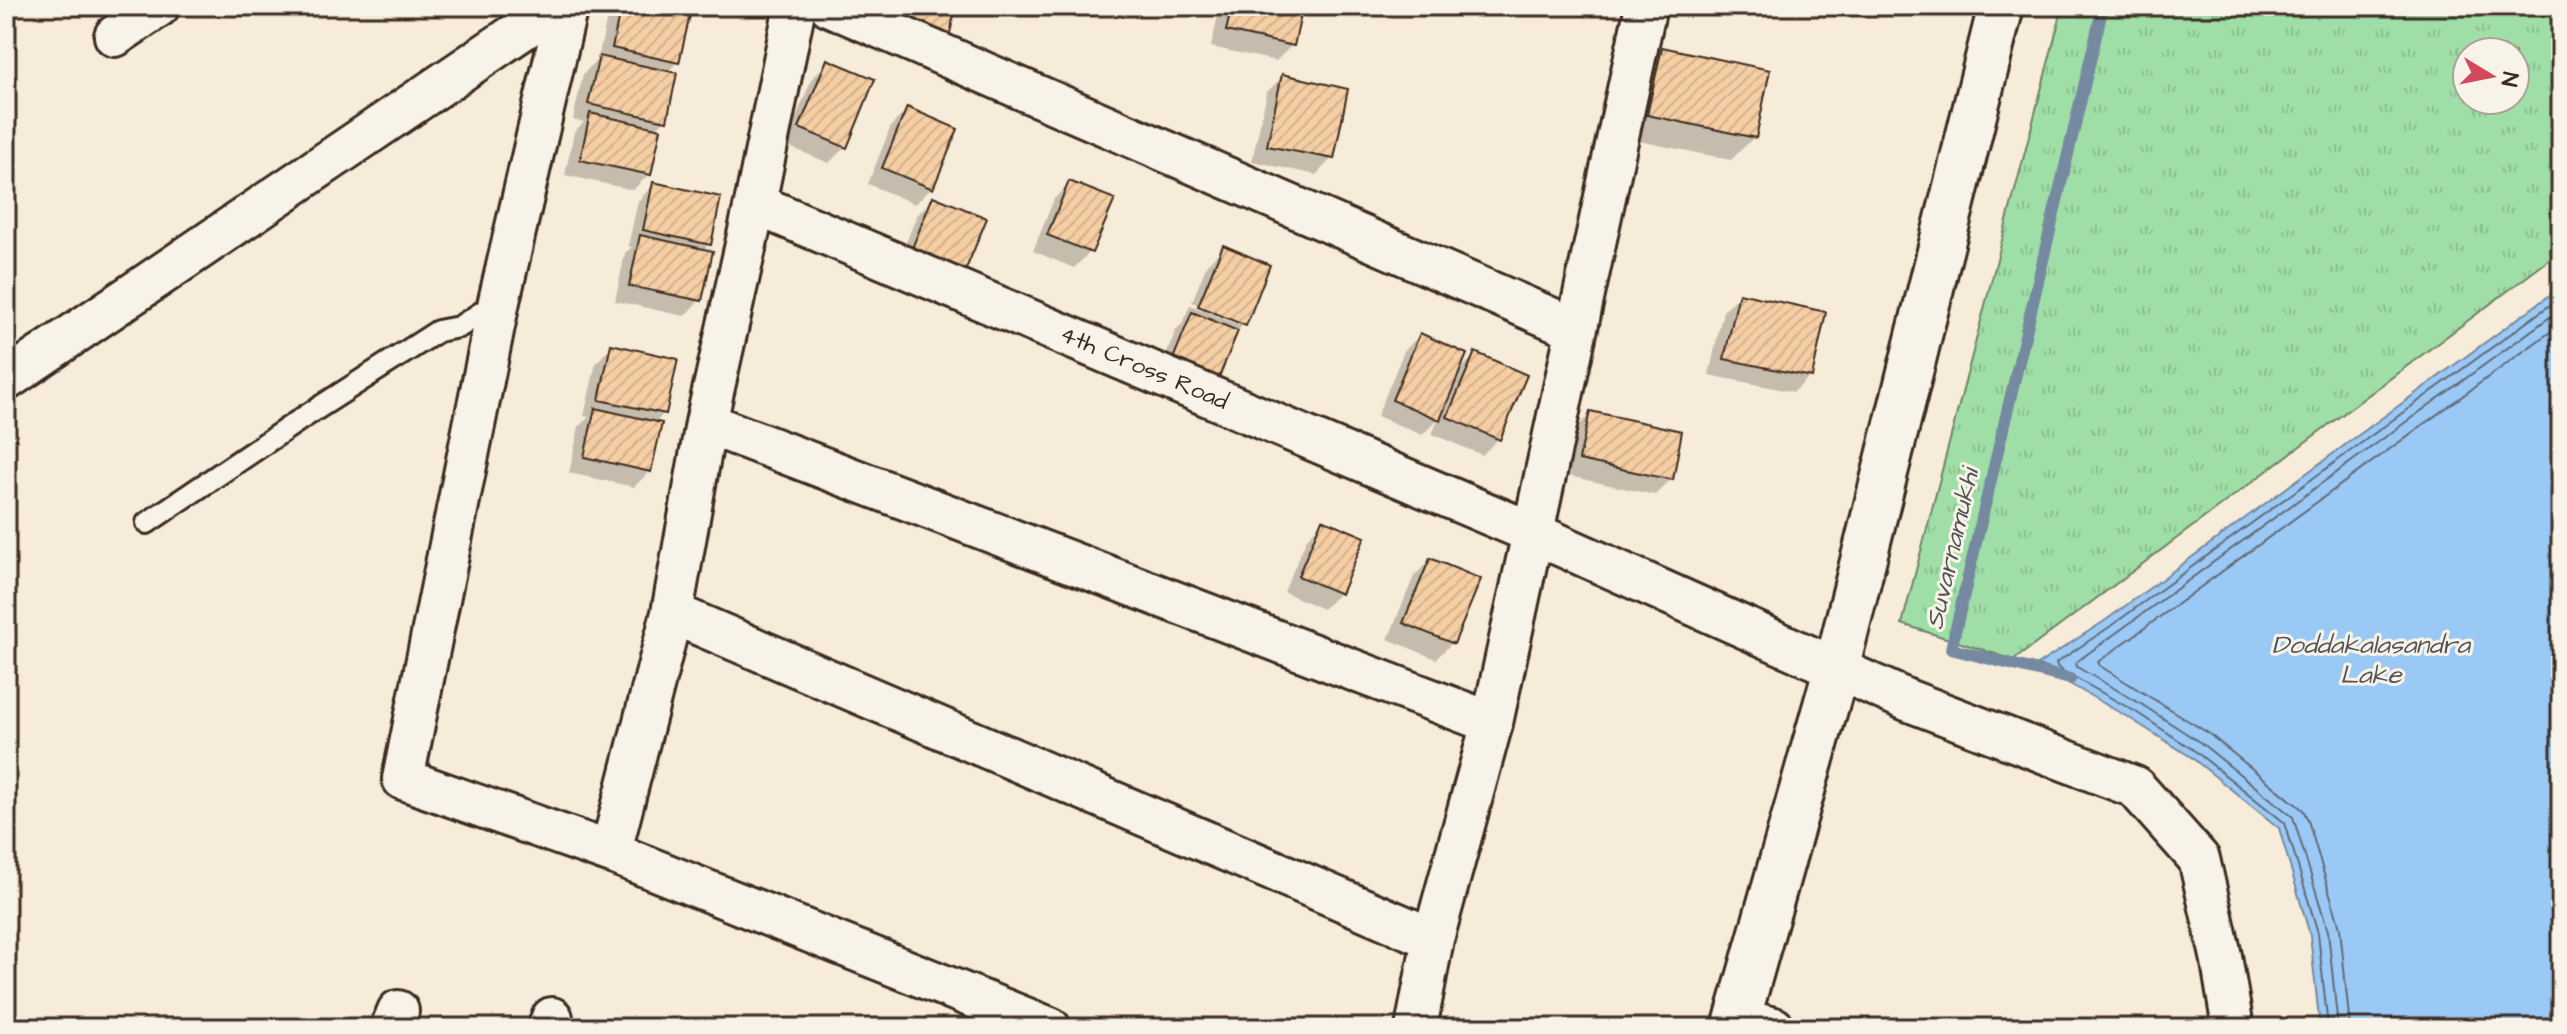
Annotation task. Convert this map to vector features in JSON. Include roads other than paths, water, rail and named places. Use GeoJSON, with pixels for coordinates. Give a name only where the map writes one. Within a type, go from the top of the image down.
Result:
{"type":"FeatureCollection","features":[{"type":"Feature","properties":{"kind":"street"},"geometry":{"type":"LineString","coordinates":[[115,36],[159,6]]}},
{"type":"Feature","properties":{"kind":"street"},"geometry":{"type":"LineString","coordinates":[[6,380],[557,6]]}},
{"type":"Feature","properties":{"kind":"street"},"geometry":{"type":"LineString","coordinates":[[567,6],[499,301],[403,779],[615,854],[1050,1028]]}},
{"type":"Feature","properties":{"kind":"street"},"geometry":{"type":"LineString","coordinates":[[615,854],[612,847],[672,613],[706,423],[795,6]]}},
{"type":"Feature","properties":{"kind":"street"},"geometry":{"type":"LineString","coordinates":[[830,6],[1576,329]]}},
{"type":"Feature","properties":{"kind":"street"},"geometry":{"type":"LineString","coordinates":[[1416,1028],[1433,939],[1492,723],[1646,6]]}},
{"type":"Feature","properties":{"kind":"street"},"geometry":{"type":"LineString","coordinates":[[1749,1025],[2001,6]]}},
{"type":"Feature","properties":{"kind":"street","name":"4th Cross Road"},"geometry":{"type":"LineString","coordinates":[[755,204],[1533,533],[1907,700],[2135,787],[2199,859],[2221,956],[2233,1028]]}},
{"type":"Feature","properties":{"kind":"street"},"geometry":{"type":"LineString","coordinates":[[706,423],[1492,723]]}},
{"type":"Feature","properties":{"kind":"street"},"geometry":{"type":"LineString","coordinates":[[672,613],[1433,939]]}},
{"type":"Feature","properties":{"kind":"lane"},"geometry":{"type":"LineString","coordinates":[[147,523],[438,331],[459,327],[499,301]]}},
{"type":"Feature","properties":{"kind":"water","name":"Doddakalasandra Lake"},"geometry":{"type":"Polygon","coordinates":[[[2561,287],[2561,1028],[2320,1028],[2310,935],[2279,828],[2191,757],[2037,665],[2106,620],[2561,287]]]}},
{"type":"Feature","properties":{"kind":"waterway","name":"Suvarnamukhi"},"geometry":{"type":"LineString","coordinates":[[2070,679],[1951,649],[2103,6]]}}]}
